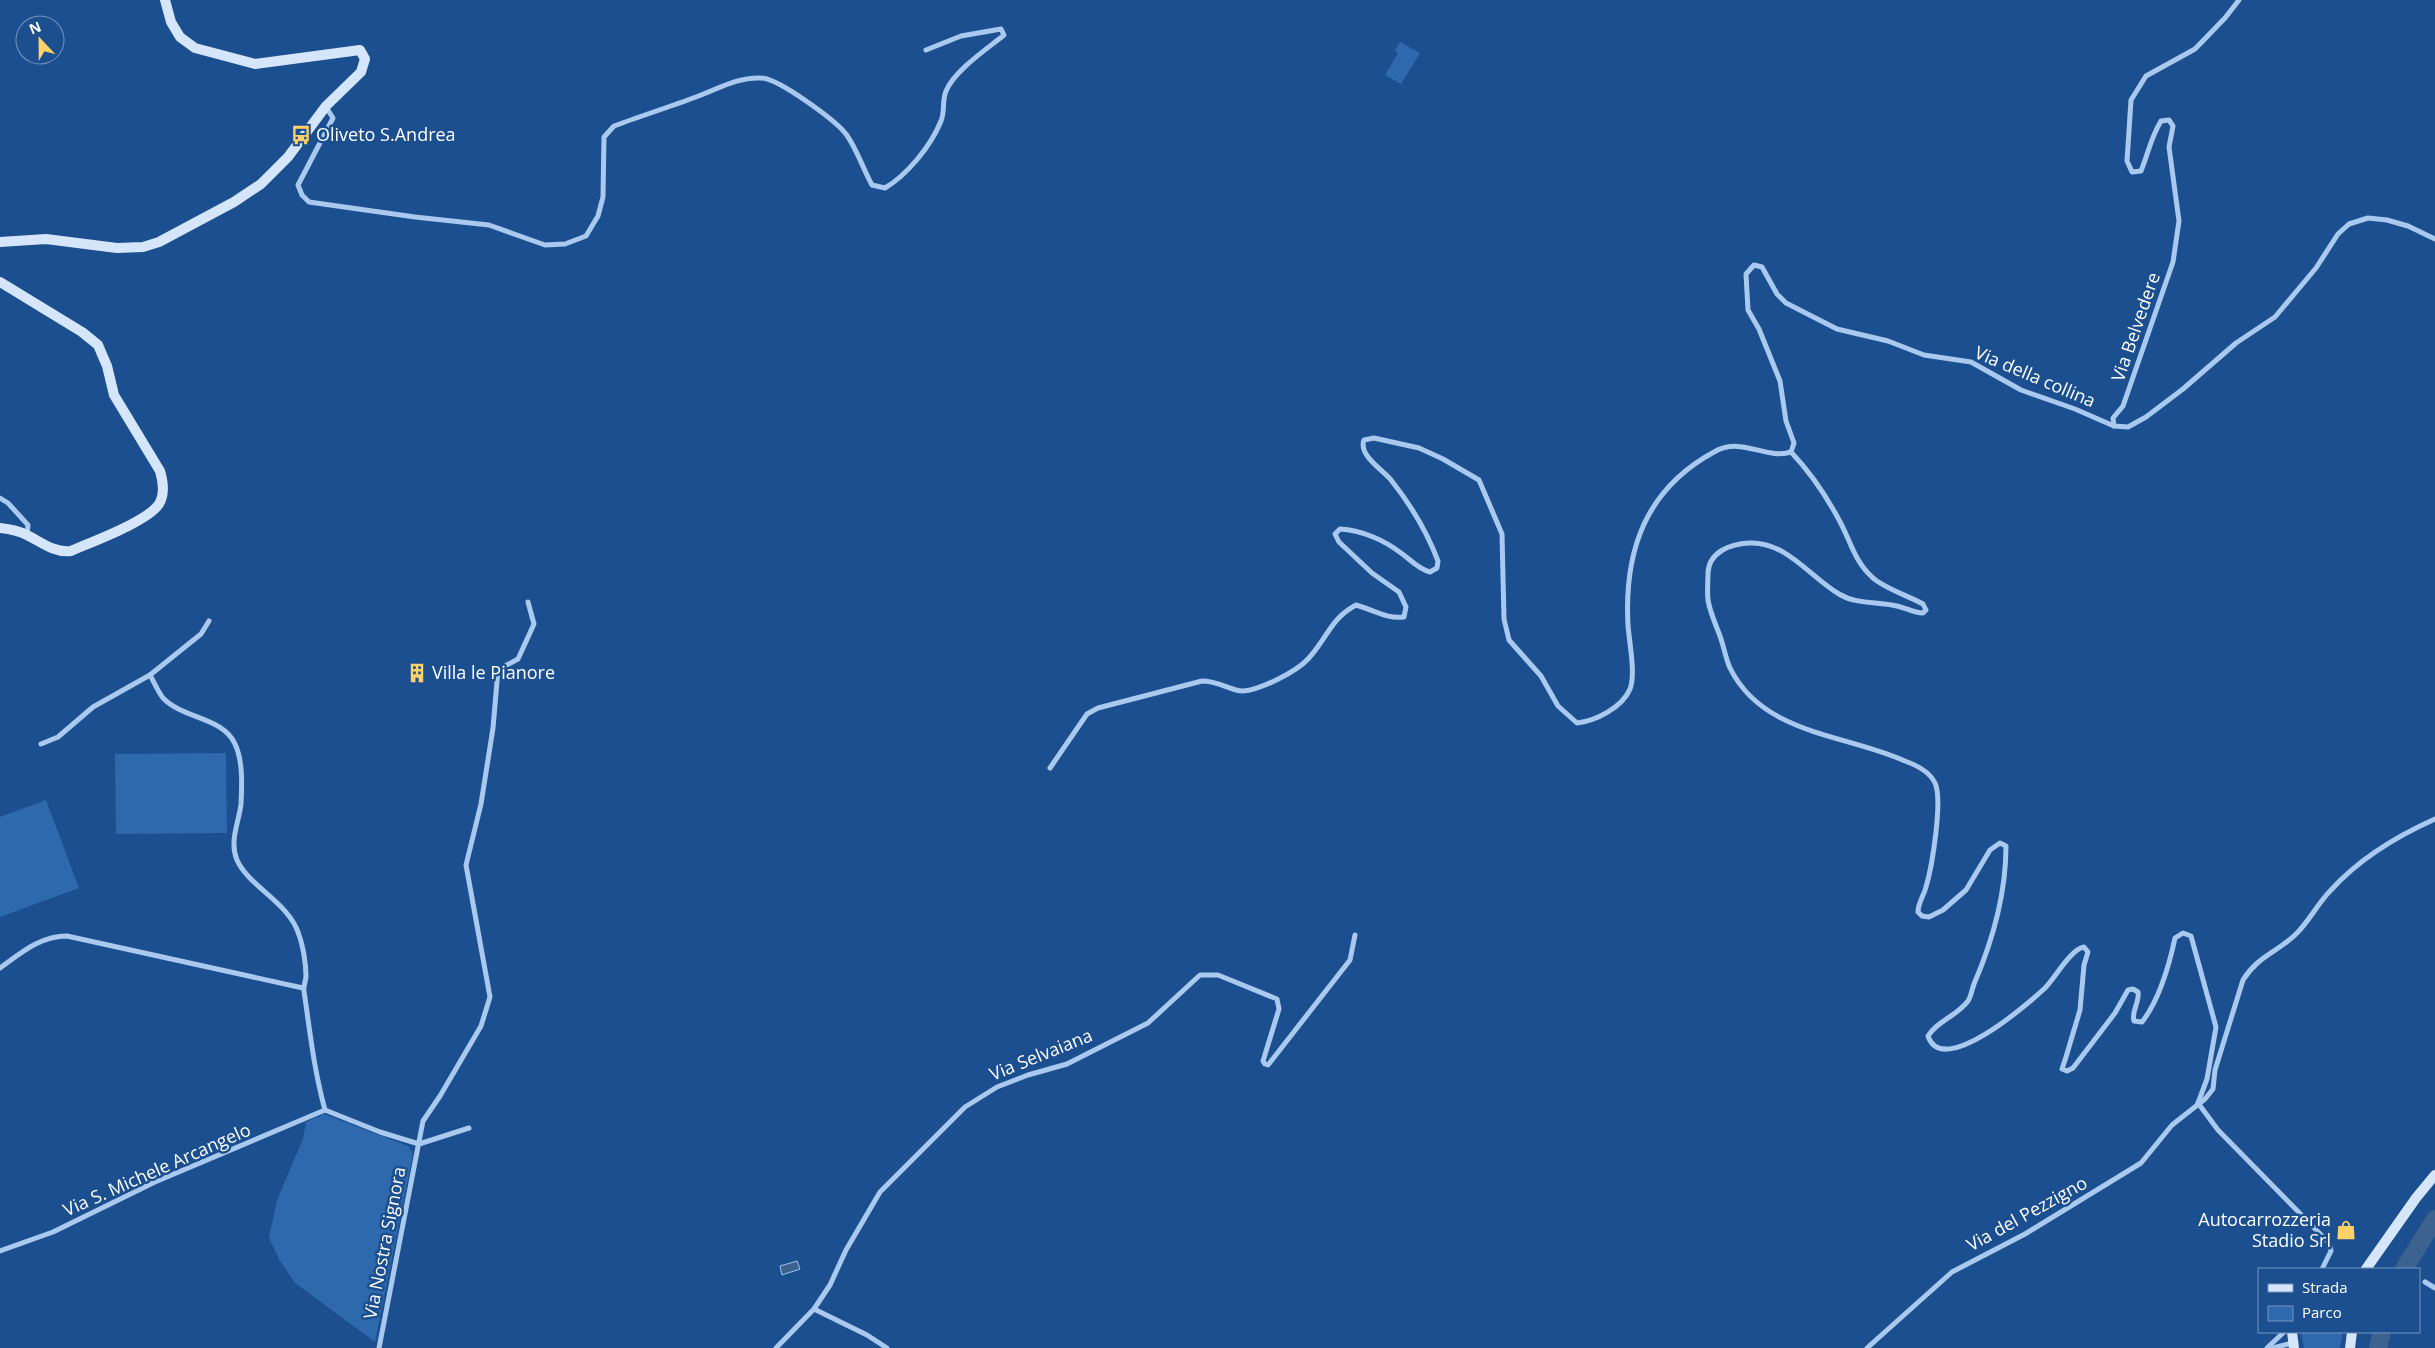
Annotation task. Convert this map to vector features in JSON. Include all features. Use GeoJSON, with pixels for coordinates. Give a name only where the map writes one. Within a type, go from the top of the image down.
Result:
{"type":"FeatureCollection","features":[{"type":"Feature","properties":{"kind":"street"},"geometry":{"type":"LineString","coordinates":[[0,242],[46,239],[117,248],[142,247],[159,242],[234,202],[260,184],[288,157],[326,106],[361,72],[365,59],[360,50],[255,64],[195,48],[180,37],[170,22],[165,0]]}},
{"type":"Feature","properties":{"kind":"street","name":"Via Belvedere"},"geometry":{"type":"LineString","coordinates":[[2114,426],[2113,418],[2123,406],[2173,262],[2179,221],[2169,147],[2173,126],[2169,120],[2161,121],[2152,135],[2147,157],[2141,170],[2132,172],[2127,161],[2131,100],[2146,76],[2195,49],[2225,18],[2239,0]]}},
{"type":"Feature","properties":{"kind":"street"},"geometry":{"type":"LineString","coordinates":[[326,106],[333,118],[298,185],[302,195],[309,202],[415,218],[489,224],[545,246],[565,244],[586,236],[598,216],[603,197],[604,137],[614,126],[699,96],[729,82],[744,79],[763,77],[785,87],[813,106],[846,134],[872,185],[885,188],[900,179],[921,153],[942,120],[946,91],[956,77],[982,51],[1004,35],[1001,29],[962,36],[926,50]]}},
{"type":"Feature","properties":{"kind":"street"},"geometry":{"type":"LineString","coordinates":[[2114,426],[2128,426],[2146,417],[2183,389],[2236,343],[2275,317],[2316,268],[2338,234],[2350,224],[2368,218],[2387,220],[2408,226],[2435,239]]}},
{"type":"Feature","properties":{"kind":"street","name":"Via della collina"},"geometry":{"type":"LineString","coordinates":[[1791,452],[1794,443],[1786,421],[1780,381],[1748,310],[1746,274],[1754,266],[1762,267],[1777,294],[1786,303],[1838,329],[1888,341],[1924,355],[1971,362],[2022,390],[2075,409],[2114,426]]}},
{"type":"Feature","properties":{"kind":"street"},"geometry":{"type":"LineString","coordinates":[[0,282],[82,332],[98,346],[107,366],[114,396],[160,471],[164,484],[159,504],[144,518],[71,551],[65,552],[47,546],[26,535],[0,528]]}},
{"type":"Feature","properties":{"kind":"street"},"geometry":{"type":"LineString","coordinates":[[1050,768],[1088,714],[1098,708],[1202,681],[1214,681],[1242,691],[1262,685],[1291,672],[1308,659],[1342,613],[1356,605],[1376,610],[1390,618],[1404,617],[1406,608],[1399,592],[1372,573],[1339,542],[1335,534],[1340,529],[1350,529],[1387,542],[1421,570],[1430,572],[1436,568],[1438,561],[1419,518],[1392,480],[1364,452],[1364,440],[1374,438],[1419,448],[1444,459],[1479,480],[1502,534],[1504,620],[1509,640],[1541,676],[1558,706],[1577,723],[1588,722],[1606,712],[1620,702],[1630,689],[1632,675],[1627,602],[1630,573],[1638,537],[1648,513],[1662,492],[1690,468],[1716,451],[1736,445],[1782,455],[1791,452],[1823,492],[1839,520],[1861,567],[1874,580],[1923,604],[1926,610],[1923,613],[1917,613],[1896,605],[1876,604],[1845,597],[1827,586],[1785,552],[1770,546],[1750,543],[1728,547],[1716,554],[1708,565],[1708,600],[1730,668],[1747,692],[1772,713],[1802,728],[1890,754],[1921,768],[1935,782],[1939,798],[1930,871],[1926,889],[1918,907],[1918,912],[1922,916],[1929,917],[1943,910],[1966,890],[1990,850],[2000,843],[2006,846],[2000,908],[1986,957],[1969,1000],[1953,1016],[1932,1029],[1928,1036],[1930,1042],[1935,1047],[1945,1050],[1961,1046],[1990,1033],[2044,989],[2072,955],[2084,947],[2088,952],[2084,965],[2080,1010],[2062,1069],[2067,1071],[2073,1068],[2115,1013],[2128,990],[2133,989],[2138,992],[2139,997],[2132,1016],[2134,1021],[2142,1022],[2149,1013],[2170,963],[2175,938],[2183,933],[2191,936],[2216,1026],[2207,1079],[2198,1103],[2218,1130],[2329,1243],[2330,1251],[2322,1268]]}},
{"type":"Feature","properties":{"kind":"street"},"geometry":{"type":"LineString","coordinates":[[0,498],[8,503],[28,525],[26,535]]}},
{"type":"Feature","properties":{"kind":"street","name":"Via Nostra Signora"},"geometry":{"type":"LineString","coordinates":[[380,1348],[423,1120],[440,1096],[481,1026],[490,997],[466,865],[481,804],[493,728],[498,670],[518,660],[534,624],[528,602]]}},
{"type":"Feature","properties":{"kind":"street"},"geometry":{"type":"LineString","coordinates":[[42,744],[58,737],[92,707],[150,675],[201,634],[209,621]]}},
{"type":"Feature","properties":{"kind":"street"},"geometry":{"type":"LineString","coordinates":[[150,675],[163,698],[186,714],[218,725],[235,742],[241,762],[240,804],[234,833],[237,859],[254,881],[285,910],[299,934],[306,976],[303,988],[308,1013],[310,1046],[325,1110],[380,1132],[419,1144],[469,1128]]}},
{"type":"Feature","properties":{"kind":"street","name":"Via del Pezzigno"},"geometry":{"type":"LineString","coordinates":[[1867,1348],[1952,1272],[2025,1234],[2141,1163],[2172,1125],[2213,1090],[2215,1070],[2243,980],[2251,966],[2284,945],[2305,926],[2330,890],[2359,863],[2409,830],[2435,819]]}},
{"type":"Feature","properties":{"kind":"street","name":"Via Selvaiana"},"geometry":{"type":"LineString","coordinates":[[814,1310],[830,1285],[846,1250],[880,1192],[943,1128],[966,1107],[988,1091],[1028,1075],[1067,1064],[1148,1023],[1195,978],[1207,974],[1231,979],[1277,999],[1279,1010],[1263,1061],[1268,1065],[1350,960],[1355,935]]}},
{"type":"Feature","properties":{"kind":"street"},"geometry":{"type":"LineString","coordinates":[[0,968],[42,940],[52,936],[67,936],[303,988]]}},
{"type":"Feature","properties":{"kind":"street","name":"Via S. Michele Arcangelo"},"geometry":{"type":"LineString","coordinates":[[0,1251],[53,1232],[155,1182],[325,1110]]}},
{"type":"Feature","properties":{"kind":"street"},"geometry":{"type":"LineString","coordinates":[[2367,1268],[2416,1198],[2435,1175]]}},
{"type":"Feature","properties":{"kind":"street"},"geometry":{"type":"LineString","coordinates":[[2425,1282],[2435,1288]]}},
{"type":"Feature","properties":{"kind":"street"},"geometry":{"type":"LineString","coordinates":[[776,1348],[814,1310],[866,1335],[887,1348]]}},
{"type":"Feature","properties":{"kind":"street"},"geometry":{"type":"LineString","coordinates":[[2267,1348],[2283,1333]]}},
{"type":"Feature","properties":{"kind":"street"},"geometry":{"type":"LineString","coordinates":[[2273,1348],[2293,1346],[2292,1333]]}},
{"type":"Feature","properties":{"kind":"street"},"geometry":{"type":"LineString","coordinates":[[2350,1348],[2352,1333]]}},
{"type":"Feature","properties":{"kind":"green space"},"geometry":{"type":"Polygon","coordinates":[[[1400,42],[1420,53],[1401,84],[1385,75],[1398,53],[1395,50],[1400,42]]]}},
{"type":"Feature","properties":{"kind":"green space"},"geometry":{"type":"Polygon","coordinates":[[[226,753],[227,833],[116,834],[115,754],[226,753]]]}},
{"type":"Feature","properties":{"kind":"green space"},"geometry":{"type":"Polygon","coordinates":[[[46,800],[79,888],[0,917],[0,817],[46,800]]]}},
{"type":"Feature","properties":{"kind":"green space"},"geometry":{"type":"Polygon","coordinates":[[[324,1114],[408,1146],[413,1154],[375,1342],[295,1283],[280,1261],[269,1238],[277,1200],[303,1139],[306,1122],[324,1114]]]}},
{"type":"Feature","properties":{"kind":"green space"},"geometry":{"type":"Polygon","coordinates":[[[2301,1333],[2342,1333],[2339,1348],[2304,1348],[2301,1333]]]}},
{"type":"Feature","properties":{"kind":"shaded area"},"geometry":{"type":"Polygon","coordinates":[[[797,1261],[800,1269],[782,1275],[780,1266],[797,1261]]]}},
{"type":"Feature","properties":{"kind":"waterway"},"geometry":{"type":"LineString","coordinates":[[2405,1268],[2435,1219]]}},
{"type":"Feature","properties":{"kind":"waterway"},"geometry":{"type":"LineString","coordinates":[[2378,1348],[2382,1333]]}},
{"type":"Feature","properties":{"kind":"place","name":"Oliveto S.Andrea"},"geometry":{"type":"Point","coordinates":[301,135]}},
{"type":"Feature","properties":{"kind":"place","name":"Villa le Pianore"},"geometry":{"type":"Point","coordinates":[417,673]}},
{"type":"Feature","properties":{"kind":"place","name":"Autocarrozzeria Stadio Srl"},"geometry":{"type":"Point","coordinates":[2346,1230]}}]}
